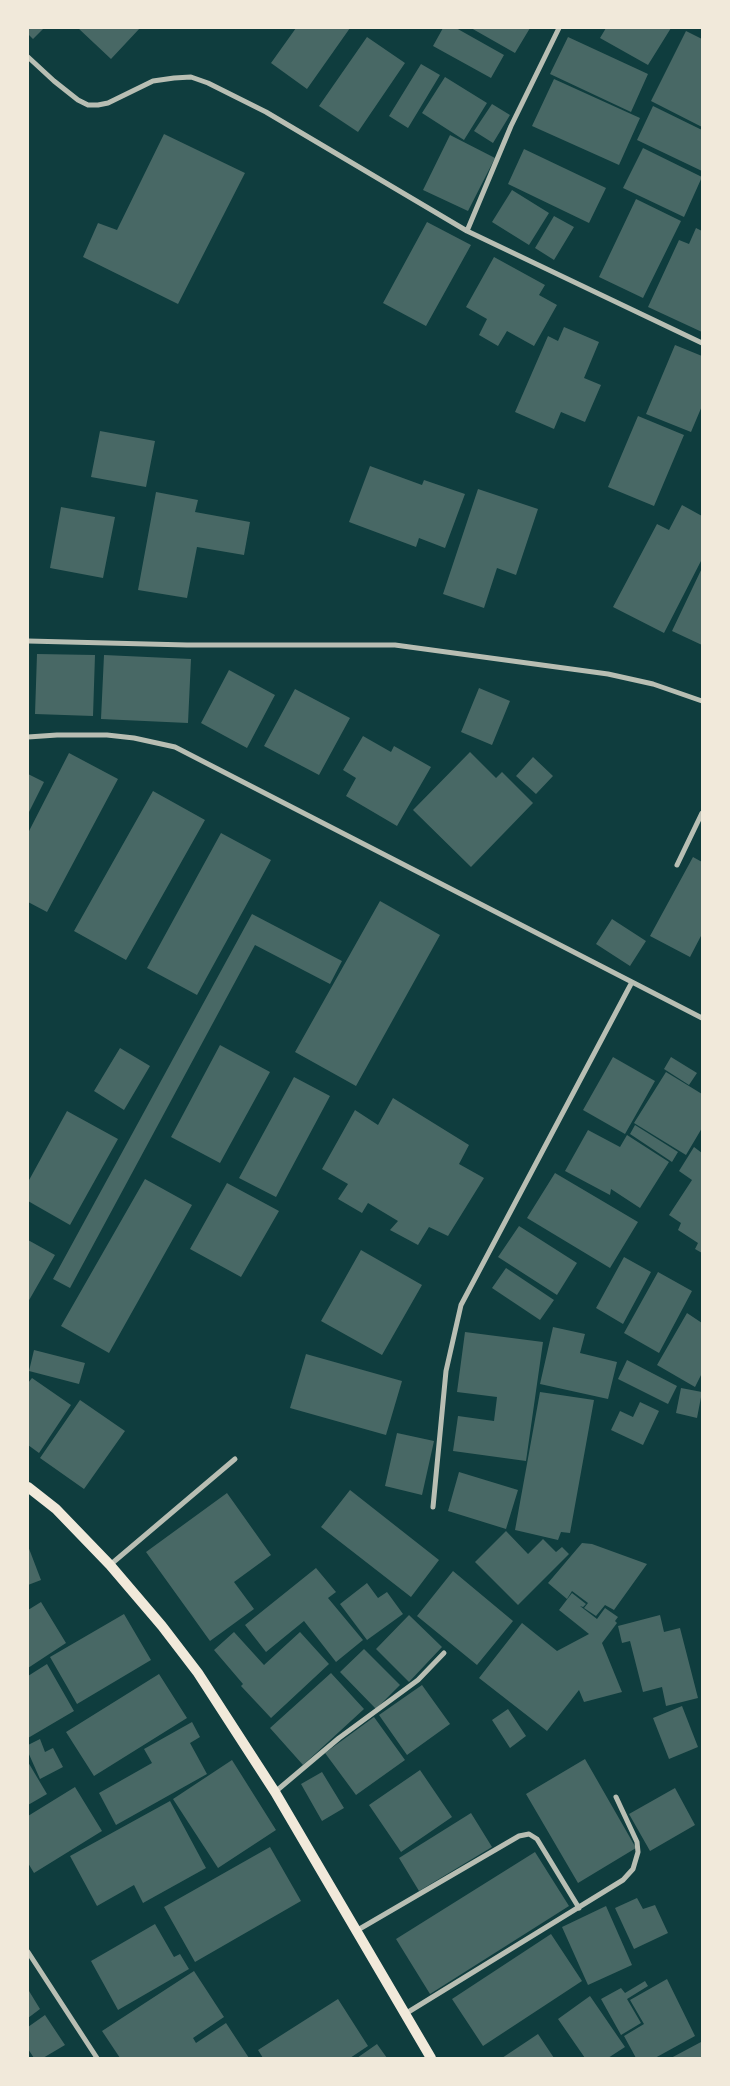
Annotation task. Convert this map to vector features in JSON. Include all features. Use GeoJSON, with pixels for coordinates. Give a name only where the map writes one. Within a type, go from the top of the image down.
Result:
{"type":"FeatureCollection","features":[{"type":"Feature","properties":{"kind":"main road"},"geometry":{"type":"LineString","coordinates":[[28,1487],[56,1510],[110,1566],[162,1626],[198,1673],[275,1792],[431,2058]]}},
{"type":"Feature","properties":{"kind":"street"},"geometry":{"type":"LineString","coordinates":[[467,231],[511,126],[559,28]]}},
{"type":"Feature","properties":{"kind":"street"},"geometry":{"type":"LineString","coordinates":[[28,57],[54,81],[78,100],[88,105],[108,103],[153,81],[191,77],[208,83],[266,112],[467,231],[702,343]]}},
{"type":"Feature","properties":{"kind":"street"},"geometry":{"type":"LineString","coordinates":[[28,641],[187,646],[395,646],[608,674],[653,684],[702,701]]}},
{"type":"Feature","properties":{"kind":"street"},"geometry":{"type":"LineString","coordinates":[[28,737],[57,734],[107,735],[134,738],[175,747],[702,1018]]}},
{"type":"Feature","properties":{"kind":"street"},"geometry":{"type":"LineString","coordinates":[[677,865],[702,813]]}},
{"type":"Feature","properties":{"kind":"street"},"geometry":{"type":"LineString","coordinates":[[433,1507],[446,1371],[461,1305],[632,982]]}},
{"type":"Feature","properties":{"kind":"street"},"geometry":{"type":"LineString","coordinates":[[110,1566],[235,1459]]}},
{"type":"Feature","properties":{"kind":"street"},"geometry":{"type":"LineString","coordinates":[[275,1792],[339,1738],[418,1680],[444,1653]]}},
{"type":"Feature","properties":{"kind":"street"},"geometry":{"type":"LineString","coordinates":[[406,2014],[623,1880],[633,1869],[638,1852],[637,1842],[616,1797]]}},
{"type":"Feature","properties":{"kind":"street"},"geometry":{"type":"LineString","coordinates":[[356,1931],[518,1836],[529,1834],[537,1839],[579,1908]]}},
{"type":"Feature","properties":{"kind":"street"},"geometry":{"type":"LineString","coordinates":[[28,1952],[97,2058]]}},
{"type":"Feature","properties":{"kind":"building"},"geometry":{"type":"Polygon","coordinates":[[[28,28],[44,28],[33,39],[28,34],[28,28]]]}},
{"type":"Feature","properties":{"kind":"building"},"geometry":{"type":"Polygon","coordinates":[[[78,28],[140,28],[111,59],[78,28]]]}},
{"type":"Feature","properties":{"kind":"building"},"geometry":{"type":"Polygon","coordinates":[[[296,28],[350,28],[307,89],[271,63],[296,28]]]}},
{"type":"Feature","properties":{"kind":"building"},"geometry":{"type":"Polygon","coordinates":[[[443,28],[456,28],[504,55],[491,78],[433,46],[443,28]]]}},
{"type":"Feature","properties":{"kind":"building"},"geometry":{"type":"Polygon","coordinates":[[[471,28],[530,28],[515,53],[471,28]]]}},
{"type":"Feature","properties":{"kind":"building"},"geometry":{"type":"Polygon","coordinates":[[[606,28],[671,28],[648,65],[600,38],[606,28]]]}},
{"type":"Feature","properties":{"kind":"building"},"geometry":{"type":"Polygon","coordinates":[[[686,31],[702,39],[702,127],[651,101],[686,31]]]}},
{"type":"Feature","properties":{"kind":"building"},"geometry":{"type":"Polygon","coordinates":[[[367,37],[405,63],[358,132],[319,106],[367,37]]]}},
{"type":"Feature","properties":{"kind":"building"},"geometry":{"type":"Polygon","coordinates":[[[568,37],[648,74],[631,112],[550,74],[568,37]]]}},
{"type":"Feature","properties":{"kind":"building"},"geometry":{"type":"Polygon","coordinates":[[[421,64],[440,75],[408,128],[389,116],[421,64]]]}},
{"type":"Feature","properties":{"kind":"building"},"geometry":{"type":"Polygon","coordinates":[[[445,77],[487,103],[464,140],[422,113],[445,77]]]}},
{"type":"Feature","properties":{"kind":"building"},"geometry":{"type":"Polygon","coordinates":[[[554,79],[640,118],[619,165],[532,126],[554,79]]]}},
{"type":"Feature","properties":{"kind":"building"},"geometry":{"type":"Polygon","coordinates":[[[492,104],[510,115],[493,143],[474,131],[492,104]]]}},
{"type":"Feature","properties":{"kind":"building"},"geometry":{"type":"Polygon","coordinates":[[[653,106],[702,130],[702,171],[637,140],[653,106]]]}},
{"type":"Feature","properties":{"kind":"building"},"geometry":{"type":"Polygon","coordinates":[[[164,134],[245,173],[178,304],[83,257],[98,223],[117,230],[164,134]]]}},
{"type":"Feature","properties":{"kind":"building"},"geometry":{"type":"Polygon","coordinates":[[[450,135],[495,158],[468,211],[423,190],[450,135]]]}},
{"type":"Feature","properties":{"kind":"building"},"geometry":{"type":"Polygon","coordinates":[[[643,148],[702,177],[684,217],[623,188],[643,148]]]}},
{"type":"Feature","properties":{"kind":"building"},"geometry":{"type":"Polygon","coordinates":[[[524,149],[606,188],[589,223],[508,184],[524,149]]]}},
{"type":"Feature","properties":{"kind":"building"},"geometry":{"type":"Polygon","coordinates":[[[512,190],[549,213],[529,245],[492,222],[512,190]]]}},
{"type":"Feature","properties":{"kind":"building"},"geometry":{"type":"Polygon","coordinates":[[[636,199],[681,221],[643,298],[599,277],[636,199]]]}},
{"type":"Feature","properties":{"kind":"building"},"geometry":{"type":"Polygon","coordinates":[[[554,216],[574,227],[554,260],[535,248],[554,216]]]}},
{"type":"Feature","properties":{"kind":"building"},"geometry":{"type":"Polygon","coordinates":[[[427,222],[471,245],[426,326],[383,303],[427,222]]]}},
{"type":"Feature","properties":{"kind":"building"},"geometry":{"type":"Polygon","coordinates":[[[696,228],[702,231],[702,332],[648,307],[679,240],[689,244],[696,228]]]}},
{"type":"Feature","properties":{"kind":"building"},"geometry":{"type":"Polygon","coordinates":[[[494,257],[545,285],[539,295],[557,305],[534,346],[507,331],[498,346],[479,335],[487,319],[466,307],[494,257]]]}},
{"type":"Feature","properties":{"kind":"building"},"geometry":{"type":"Polygon","coordinates":[[[564,327],[599,342],[584,378],[601,385],[585,422],[561,412],[554,429],[515,412],[548,336],[558,341],[564,327]]]}},
{"type":"Feature","properties":{"kind":"building"},"geometry":{"type":"Polygon","coordinates":[[[675,345],[702,356],[702,406],[691,432],[646,414],[675,345]]]}},
{"type":"Feature","properties":{"kind":"building"},"geometry":{"type":"Polygon","coordinates":[[[638,416],[684,435],[654,506],[608,487],[638,416]]]}},
{"type":"Feature","properties":{"kind":"building"},"geometry":{"type":"Polygon","coordinates":[[[100,431],[155,441],[146,487],[91,477],[100,431]]]}},
{"type":"Feature","properties":{"kind":"building"},"geometry":{"type":"Polygon","coordinates":[[[370,466],[422,485],[424,480],[465,494],[445,548],[419,538],[416,547],[349,522],[370,466]]]}},
{"type":"Feature","properties":{"kind":"building"},"geometry":{"type":"Polygon","coordinates":[[[478,489],[538,509],[516,575],[497,568],[484,608],[443,594],[478,489]]]}},
{"type":"Feature","properties":{"kind":"building"},"geometry":{"type":"Polygon","coordinates":[[[156,492],[198,500],[195,512],[250,522],[244,555],[197,547],[187,598],[138,590],[156,492]]]}},
{"type":"Feature","properties":{"kind":"building"},"geometry":{"type":"Polygon","coordinates":[[[682,505],[702,516],[702,559],[664,633],[613,607],[657,524],[669,530],[682,505]]]}},
{"type":"Feature","properties":{"kind":"building"},"geometry":{"type":"Polygon","coordinates":[[[61,507],[115,517],[103,578],[50,568],[61,507]]]}},
{"type":"Feature","properties":{"kind":"building"},"geometry":{"type":"Polygon","coordinates":[[[702,568],[702,645],[672,631],[702,568]]]}},
{"type":"Feature","properties":{"kind":"building"},"geometry":{"type":"Polygon","coordinates":[[[37,654],[95,655],[93,716],[35,714],[37,654]]]}},
{"type":"Feature","properties":{"kind":"building"},"geometry":{"type":"Polygon","coordinates":[[[104,655],[191,659],[188,723],[101,719],[104,655]]]}},
{"type":"Feature","properties":{"kind":"building"},"geometry":{"type":"Polygon","coordinates":[[[229,670],[275,695],[247,748],[201,723],[229,670]]]}},
{"type":"Feature","properties":{"kind":"building"},"geometry":{"type":"Polygon","coordinates":[[[479,688],[510,701],[492,745],[461,732],[479,688]]]}},
{"type":"Feature","properties":{"kind":"building"},"geometry":{"type":"Polygon","coordinates":[[[295,689],[350,718],[319,775],[264,746],[295,689]]]}},
{"type":"Feature","properties":{"kind":"building"},"geometry":{"type":"Polygon","coordinates":[[[363,736],[391,752],[394,746],[431,767],[397,826],[346,796],[356,778],[343,770],[363,736]]]}},
{"type":"Feature","properties":{"kind":"building"},"geometry":{"type":"Polygon","coordinates":[[[470,752],[496,778],[502,772],[533,803],[471,867],[413,810],[470,752]]]}},
{"type":"Feature","properties":{"kind":"building"},"geometry":{"type":"Polygon","coordinates":[[[69,753],[118,779],[47,912],[28,902],[28,833],[69,753]]]}},
{"type":"Feature","properties":{"kind":"building"},"geometry":{"type":"Polygon","coordinates":[[[533,757],[553,776],[536,794],[516,776],[533,757]]]}},
{"type":"Feature","properties":{"kind":"building"},"geometry":{"type":"Polygon","coordinates":[[[28,774],[44,782],[28,814],[28,774]]]}},
{"type":"Feature","properties":{"kind":"building"},"geometry":{"type":"Polygon","coordinates":[[[153,791],[205,820],[126,960],[74,931],[153,791]]]}},
{"type":"Feature","properties":{"kind":"building"},"geometry":{"type":"Polygon","coordinates":[[[221,833],[271,860],[197,995],[147,968],[221,833]]]}},
{"type":"Feature","properties":{"kind":"building"},"geometry":{"type":"Polygon","coordinates":[[[693,857],[702,862],[702,934],[690,957],[650,936],[693,857]]]}},
{"type":"Feature","properties":{"kind":"building"},"geometry":{"type":"Polygon","coordinates":[[[380,901],[440,935],[356,1086],[295,1052],[380,901]]]}},
{"type":"Feature","properties":{"kind":"building"},"geometry":{"type":"Polygon","coordinates":[[[252,914],[342,961],[330,984],[255,945],[70,1288],[53,1279],[252,914]]]}},
{"type":"Feature","properties":{"kind":"building"},"geometry":{"type":"Polygon","coordinates":[[[612,919],[646,941],[630,966],[596,944],[612,919]]]}},
{"type":"Feature","properties":{"kind":"building"},"geometry":{"type":"Polygon","coordinates":[[[220,1045],[270,1072],[220,1163],[171,1137],[220,1045]]]}},
{"type":"Feature","properties":{"kind":"building"},"geometry":{"type":"Polygon","coordinates":[[[120,1048],[150,1066],[124,1110],[94,1091],[120,1048]]]}},
{"type":"Feature","properties":{"kind":"building"},"geometry":{"type":"Polygon","coordinates":[[[613,1057],[655,1081],[625,1134],[583,1110],[613,1057]]]}},
{"type":"Feature","properties":{"kind":"building"},"geometry":{"type":"Polygon","coordinates":[[[671,1057],[697,1073],[689,1085],[664,1069],[671,1057]]]}},
{"type":"Feature","properties":{"kind":"building"},"geometry":{"type":"Polygon","coordinates":[[[666,1072],[702,1094],[702,1128],[686,1155],[634,1123],[666,1072]]]}},
{"type":"Feature","properties":{"kind":"building"},"geometry":{"type":"Polygon","coordinates":[[[294,1077],[330,1096],[276,1197],[239,1178],[294,1077]]]}},
{"type":"Feature","properties":{"kind":"building"},"geometry":{"type":"Polygon","coordinates":[[[393,1098],[469,1145],[459,1164],[484,1178],[448,1236],[429,1227],[418,1245],[390,1230],[398,1221],[368,1203],[362,1213],[338,1199],[348,1184],[322,1169],[355,1110],[378,1125],[393,1098]]]}},
{"type":"Feature","properties":{"kind":"building"},"geometry":{"type":"Polygon","coordinates":[[[67,1111],[118,1139],[70,1225],[28,1201],[28,1182],[67,1111]]]}},
{"type":"Feature","properties":{"kind":"building"},"geometry":{"type":"Polygon","coordinates":[[[635,1125],[678,1152],[672,1162],[630,1134],[635,1125]]]}},
{"type":"Feature","properties":{"kind":"building"},"geometry":{"type":"Polygon","coordinates":[[[588,1130],[620,1147],[627,1135],[669,1162],[640,1208],[611,1189],[610,1195],[565,1171],[588,1130]]]}},
{"type":"Feature","properties":{"kind":"building"},"geometry":{"type":"Polygon","coordinates":[[[694,1147],[702,1153],[702,1253],[695,1249],[698,1243],[678,1230],[681,1223],[669,1215],[692,1180],[679,1171],[694,1147]]]}},
{"type":"Feature","properties":{"kind":"building"},"geometry":{"type":"Polygon","coordinates":[[[555,1173],[638,1222],[610,1268],[527,1218],[555,1173]]]}},
{"type":"Feature","properties":{"kind":"building"},"geometry":{"type":"Polygon","coordinates":[[[145,1179],[192,1205],[109,1353],[61,1326],[145,1179]]]}},
{"type":"Feature","properties":{"kind":"building"},"geometry":{"type":"Polygon","coordinates":[[[227,1183],[279,1211],[241,1277],[190,1249],[227,1183]]]}},
{"type":"Feature","properties":{"kind":"building"},"geometry":{"type":"Polygon","coordinates":[[[519,1226],[577,1263],[557,1295],[498,1257],[519,1226]]]}},
{"type":"Feature","properties":{"kind":"building"},"geometry":{"type":"Polygon","coordinates":[[[28,1240],[55,1255],[28,1302],[28,1240]]]}},
{"type":"Feature","properties":{"kind":"building"},"geometry":{"type":"Polygon","coordinates":[[[361,1250],[422,1285],[382,1355],[321,1321],[361,1250]]]}},
{"type":"Feature","properties":{"kind":"building"},"geometry":{"type":"Polygon","coordinates":[[[624,1257],[651,1272],[623,1324],[596,1308],[624,1257]]]}},
{"type":"Feature","properties":{"kind":"building"},"geometry":{"type":"Polygon","coordinates":[[[506,1268],[554,1300],[540,1320],[492,1288],[506,1268]]]}},
{"type":"Feature","properties":{"kind":"building"},"geometry":{"type":"Polygon","coordinates":[[[658,1272],[692,1291],[659,1353],[624,1333],[658,1272]]]}},
{"type":"Feature","properties":{"kind":"building"},"geometry":{"type":"Polygon","coordinates":[[[687,1313],[702,1323],[702,1373],[695,1387],[657,1365],[687,1313]]]}},
{"type":"Feature","properties":{"kind":"building"},"geometry":{"type":"Polygon","coordinates":[[[553,1327],[585,1334],[580,1353],[617,1362],[608,1399],[540,1384],[553,1327]]]}},
{"type":"Feature","properties":{"kind":"building"},"geometry":{"type":"Polygon","coordinates":[[[465,1332],[543,1342],[526,1461],[453,1451],[458,1416],[494,1421],[497,1397],[457,1392],[465,1332]]]}},
{"type":"Feature","properties":{"kind":"building"},"geometry":{"type":"Polygon","coordinates":[[[34,1350],[85,1363],[79,1384],[29,1371],[34,1350]]]}},
{"type":"Feature","properties":{"kind":"building"},"geometry":{"type":"Polygon","coordinates":[[[306,1354],[402,1381],[386,1435],[290,1408],[306,1354]]]}},
{"type":"Feature","properties":{"kind":"building"},"geometry":{"type":"Polygon","coordinates":[[[627,1360],[677,1386],[668,1404],[618,1379],[627,1360]]]}},
{"type":"Feature","properties":{"kind":"building"},"geometry":{"type":"Polygon","coordinates":[[[32,1378],[71,1405],[39,1453],[28,1445],[28,1383],[32,1378]]]}},
{"type":"Feature","properties":{"kind":"building"},"geometry":{"type":"Polygon","coordinates":[[[681,1388],[702,1392],[697,1418],[676,1413],[681,1388]]]}},
{"type":"Feature","properties":{"kind":"building"},"geometry":{"type":"Polygon","coordinates":[[[540,1392],[594,1400],[570,1533],[561,1532],[558,1540],[515,1530],[540,1392]]]}},
{"type":"Feature","properties":{"kind":"building"},"geometry":{"type":"Polygon","coordinates":[[[80,1400],[125,1431],[84,1489],[40,1458],[80,1400]]]}},
{"type":"Feature","properties":{"kind":"building"},"geometry":{"type":"Polygon","coordinates":[[[640,1402],[659,1411],[643,1445],[611,1430],[620,1411],[633,1417],[640,1402]]]}},
{"type":"Feature","properties":{"kind":"building"},"geometry":{"type":"Polygon","coordinates":[[[397,1433],[434,1441],[422,1495],[385,1486],[397,1433]]]}},
{"type":"Feature","properties":{"kind":"building"},"geometry":{"type":"Polygon","coordinates":[[[459,1472],[518,1490],[506,1529],[448,1511],[459,1472]]]}},
{"type":"Feature","properties":{"kind":"building"},"geometry":{"type":"Polygon","coordinates":[[[350,1490],[439,1560],[411,1597],[321,1527],[350,1490]]]}},
{"type":"Feature","properties":{"kind":"building"},"geometry":{"type":"Polygon","coordinates":[[[227,1493],[271,1555],[234,1582],[254,1609],[210,1641],[146,1552],[227,1493]]]}},
{"type":"Feature","properties":{"kind":"building"},"geometry":{"type":"Polygon","coordinates":[[[506,1531],[528,1554],[543,1539],[556,1552],[562,1547],[569,1554],[518,1605],[475,1562],[506,1531]]]}},
{"type":"Feature","properties":{"kind":"building"},"geometry":{"type":"Polygon","coordinates":[[[582,1543],[592,1544],[647,1564],[614,1610],[605,1605],[596,1616],[584,1608],[588,1603],[572,1591],[567,1599],[548,1583],[582,1543]]]}},
{"type":"Feature","properties":{"kind":"building"},"geometry":{"type":"Polygon","coordinates":[[[28,1546],[41,1580],[28,1585],[28,1546]]]}},
{"type":"Feature","properties":{"kind":"building"},"geometry":{"type":"Polygon","coordinates":[[[316,1568],[336,1592],[328,1598],[363,1640],[336,1662],[304,1621],[266,1652],[245,1625],[316,1568]]]}},
{"type":"Feature","properties":{"kind":"building"},"geometry":{"type":"Polygon","coordinates":[[[453,1571],[513,1621],[477,1665],[417,1616],[453,1571]]]}},
{"type":"Feature","properties":{"kind":"building"},"geometry":{"type":"Polygon","coordinates":[[[367,1583],[378,1598],[387,1592],[403,1614],[367,1640],[340,1604],[367,1583]]]}},
{"type":"Feature","properties":{"kind":"building"},"geometry":{"type":"Polygon","coordinates":[[[572,1593],[586,1604],[583,1607],[580,1606],[597,1619],[605,1608],[618,1617],[615,1621],[617,1623],[602,1643],[622,1692],[584,1702],[579,1690],[547,1731],[479,1678],[522,1623],[557,1651],[589,1634],[559,1610],[572,1593]]]}},
{"type":"Feature","properties":{"kind":"building"},"geometry":{"type":"Polygon","coordinates":[[[41,1602],[66,1643],[28,1668],[28,1610],[41,1602]]]}},
{"type":"Feature","properties":{"kind":"building"},"geometry":{"type":"Polygon","coordinates":[[[124,1614],[151,1660],[77,1704],[50,1657],[124,1614]]]}},
{"type":"Feature","properties":{"kind":"building"},"geometry":{"type":"Polygon","coordinates":[[[409,1615],[442,1647],[409,1682],[376,1649],[409,1615]]]}},
{"type":"Feature","properties":{"kind":"building"},"geometry":{"type":"Polygon","coordinates":[[[660,1615],[664,1632],[680,1628],[698,1698],[666,1706],[662,1687],[643,1692],[630,1641],[622,1643],[618,1626],[660,1615]]]}},
{"type":"Feature","properties":{"kind":"building"},"geometry":{"type":"Polygon","coordinates":[[[234,1632],[264,1665],[300,1632],[329,1664],[271,1718],[241,1686],[243,1684],[214,1650],[234,1632]]]}},
{"type":"Feature","properties":{"kind":"building"},"geometry":{"type":"Polygon","coordinates":[[[364,1649],[400,1685],[376,1709],[340,1672],[364,1649]]]}},
{"type":"Feature","properties":{"kind":"building"},"geometry":{"type":"Polygon","coordinates":[[[47,1664],[74,1711],[28,1738],[28,1676],[47,1664]]]}},
{"type":"Feature","properties":{"kind":"building"},"geometry":{"type":"Polygon","coordinates":[[[331,1673],[364,1709],[303,1765],[270,1728],[331,1673]]]}},
{"type":"Feature","properties":{"kind":"building"},"geometry":{"type":"Polygon","coordinates":[[[159,1674],[187,1718],[94,1776],[66,1732],[159,1674]]]}},
{"type":"Feature","properties":{"kind":"building"},"geometry":{"type":"Polygon","coordinates":[[[422,1685],[450,1724],[407,1755],[379,1715],[422,1685]]]}},
{"type":"Feature","properties":{"kind":"building"},"geometry":{"type":"Polygon","coordinates":[[[682,1706],[698,1747],[669,1759],[653,1718],[682,1706]]]}},
{"type":"Feature","properties":{"kind":"building"},"geometry":{"type":"Polygon","coordinates":[[[508,1709],[526,1736],[510,1748],[492,1720],[508,1709]]]}},
{"type":"Feature","properties":{"kind":"building"},"geometry":{"type":"Polygon","coordinates":[[[374,1717],[405,1760],[356,1795],[325,1753],[374,1717]]]}},
{"type":"Feature","properties":{"kind":"building"},"geometry":{"type":"Polygon","coordinates":[[[192,1722],[200,1737],[190,1743],[207,1774],[116,1825],[99,1793],[152,1763],[144,1749],[192,1722]]]}},
{"type":"Feature","properties":{"kind":"building"},"geometry":{"type":"Polygon","coordinates":[[[40,1739],[45,1752],[53,1748],[63,1767],[40,1779],[28,1752],[28,1745],[40,1739]]]}},
{"type":"Feature","properties":{"kind":"building"},"geometry":{"type":"Polygon","coordinates":[[[585,1759],[636,1848],[578,1883],[526,1794],[585,1759]]]}},
{"type":"Feature","properties":{"kind":"building"},"geometry":{"type":"Polygon","coordinates":[[[232,1760],[276,1830],[218,1868],[173,1799],[232,1760]]]}},
{"type":"Feature","properties":{"kind":"building"},"geometry":{"type":"Polygon","coordinates":[[[28,1762],[47,1794],[28,1805],[28,1762]]]}},
{"type":"Feature","properties":{"kind":"building"},"geometry":{"type":"Polygon","coordinates":[[[420,1770],[452,1817],[401,1852],[369,1805],[420,1770]]]}},
{"type":"Feature","properties":{"kind":"building"},"geometry":{"type":"Polygon","coordinates":[[[322,1772],[344,1808],[322,1821],[301,1784],[322,1772]]]}},
{"type":"Feature","properties":{"kind":"building"},"geometry":{"type":"Polygon","coordinates":[[[75,1787],[102,1831],[34,1873],[28,1863],[28,1816],[75,1787]]]}},
{"type":"Feature","properties":{"kind":"building"},"geometry":{"type":"Polygon","coordinates":[[[675,1788],[695,1825],[650,1851],[629,1814],[675,1788]]]}},
{"type":"Feature","properties":{"kind":"building"},"geometry":{"type":"Polygon","coordinates":[[[170,1801],[206,1868],[143,1903],[134,1885],[97,1906],[70,1856],[170,1801]]]}},
{"type":"Feature","properties":{"kind":"building"},"geometry":{"type":"Polygon","coordinates":[[[471,1813],[492,1847],[419,1891],[399,1858],[471,1813]]]}},
{"type":"Feature","properties":{"kind":"building"},"geometry":{"type":"Polygon","coordinates":[[[270,1847],[301,1901],[195,1962],[164,1907],[270,1847]]]}},
{"type":"Feature","properties":{"kind":"building"},"geometry":{"type":"Polygon","coordinates":[[[535,1852],[569,1906],[430,1994],[396,1939],[535,1852]]]}},
{"type":"Feature","properties":{"kind":"building"},"geometry":{"type":"Polygon","coordinates":[[[637,1898],[643,1909],[655,1905],[668,1933],[634,1949],[615,1908],[637,1898]]]}},
{"type":"Feature","properties":{"kind":"building"},"geometry":{"type":"Polygon","coordinates":[[[606,1906],[632,1965],[588,1985],[562,1927],[606,1906]]]}},
{"type":"Feature","properties":{"kind":"building"},"geometry":{"type":"Polygon","coordinates":[[[155,1924],[174,1957],[180,1954],[189,1969],[118,2010],[91,1961],[155,1924]]]}},
{"type":"Feature","properties":{"kind":"building"},"geometry":{"type":"Polygon","coordinates":[[[551,1934],[582,1981],[483,2046],[452,1999],[551,1934]]]}},
{"type":"Feature","properties":{"kind":"building"},"geometry":{"type":"Polygon","coordinates":[[[194,1971],[224,2017],[193,2038],[196,2043],[226,2023],[249,2058],[120,2058],[102,2031],[194,1971]]]}},
{"type":"Feature","properties":{"kind":"building"},"geometry":{"type":"Polygon","coordinates":[[[667,1979],[695,2036],[655,2058],[636,2058],[624,2036],[644,2024],[630,2000],[667,1979]]]}},
{"type":"Feature","properties":{"kind":"building"},"geometry":{"type":"Polygon","coordinates":[[[645,1981],[648,1986],[627,1999],[641,2023],[621,2035],[601,1999],[621,1988],[625,1993],[645,1981]]]}},
{"type":"Feature","properties":{"kind":"building"},"geometry":{"type":"Polygon","coordinates":[[[28,1992],[40,2009],[28,2018],[28,1992]]]}},
{"type":"Feature","properties":{"kind":"building"},"geometry":{"type":"Polygon","coordinates":[[[590,1996],[625,2047],[608,2058],[585,2058],[558,2019],[590,1996]]]}},
{"type":"Feature","properties":{"kind":"building"},"geometry":{"type":"Polygon","coordinates":[[[338,1999],[368,2046],[350,2058],[263,2058],[258,2050],[338,1999]]]}},
{"type":"Feature","properties":{"kind":"building"},"geometry":{"type":"Polygon","coordinates":[[[45,2015],[65,2045],[43,2058],[34,2058],[28,2049],[28,2027],[45,2015]]]}},
{"type":"Feature","properties":{"kind":"building"},"geometry":{"type":"Polygon","coordinates":[[[538,2034],[554,2058],[502,2058],[538,2034]]]}},
{"type":"Feature","properties":{"kind":"building"},"geometry":{"type":"Polygon","coordinates":[[[701,2042],[702,2058],[671,2058],[701,2042]]]}},
{"type":"Feature","properties":{"kind":"building"},"geometry":{"type":"Polygon","coordinates":[[[377,2044],[387,2058],[357,2058],[377,2044]]]}}]}
